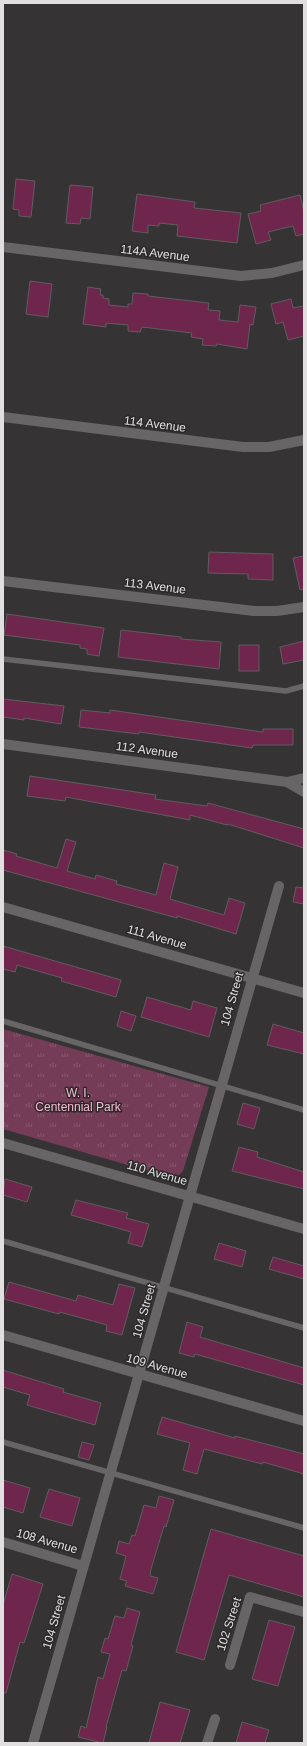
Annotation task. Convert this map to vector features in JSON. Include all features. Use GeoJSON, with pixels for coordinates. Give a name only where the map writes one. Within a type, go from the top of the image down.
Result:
{"type":"FeatureCollection","features":[{"type":"Feature","properties":{"kind":"street","name":"114A Avenue"},"geometry":{"type":"LineString","coordinates":[[3,247],[241,276],[272,273],[304,265]]}},
{"type":"Feature","properties":{"kind":"street","name":"114 Avenue"},"geometry":{"type":"LineString","coordinates":[[3,417],[244,447],[269,447],[304,440]]}},
{"type":"Feature","properties":{"kind":"street","name":"113 Avenue"},"geometry":{"type":"LineString","coordinates":[[3,581],[254,611],[277,611],[304,607]]}},
{"type":"Feature","properties":{"kind":"street","name":"112 Avenue"},"geometry":{"type":"LineString","coordinates":[[3,744],[287,782],[304,778]]}},
{"type":"Feature","properties":{"kind":"street","name":"112 Avenue"},"geometry":{"type":"LineString","coordinates":[[287,782],[304,792]]}},
{"type":"Feature","properties":{"kind":"street","name":"104 Street"},"geometry":{"type":"LineString","coordinates":[[33,1743],[279,886]]}},
{"type":"Feature","properties":{"kind":"street","name":"111 Avenue"},"geometry":{"type":"LineString","coordinates":[[3,906],[304,993]]}},
{"type":"Feature","properties":{"kind":"street","name":"110 Avenue"},"geometry":{"type":"LineString","coordinates":[[3,1142],[304,1228]]}},
{"type":"Feature","properties":{"kind":"street","name":"109 Avenue"},"geometry":{"type":"LineString","coordinates":[[3,1335],[304,1421]]}},
{"type":"Feature","properties":{"kind":"street","name":"108 Avenue"},"geometry":{"type":"LineString","coordinates":[[3,1542],[83,1566]]}},
{"type":"Feature","properties":{"kind":"street","name":"102 Street"},"geometry":{"type":"LineString","coordinates":[[230,1665],[250,1597],[304,1612]]}},
{"type":"Feature","properties":{"kind":"street"},"geometry":{"type":"LineString","coordinates":[[208,1743],[215,1719]]}},
{"type":"Feature","properties":{"kind":"lane"},"geometry":{"type":"LineString","coordinates":[[3,659],[286,691],[304,686]]}},
{"type":"Feature","properties":{"kind":"lane"},"geometry":{"type":"LineString","coordinates":[[3,1021],[304,1110]]}},
{"type":"Feature","properties":{"kind":"lane"},"geometry":{"type":"LineString","coordinates":[[3,1241],[304,1328]]}},
{"type":"Feature","properties":{"kind":"lane"},"geometry":{"type":"LineString","coordinates":[[3,1442],[304,1528]]}},
{"type":"Feature","properties":{"kind":"green space","name":"W. I. Centennial Park"},"geometry":{"type":"Polygon","coordinates":[[[3,1029],[209,1087],[183,1171],[179,1175],[166,1176],[3,1129],[3,1029]]]}},
{"type":"Feature","properties":{"kind":"building"},"geometry":{"type":"Polygon","coordinates":[[[16,179],[35,181],[31,217],[19,216],[19,210],[13,209],[16,179]]]}},
{"type":"Feature","properties":{"kind":"building"},"geometry":{"type":"Polygon","coordinates":[[[70,185],[93,187],[90,219],[81,218],[80,224],[66,223],[70,185]]]}},
{"type":"Feature","properties":{"kind":"building"},"geometry":{"type":"Polygon","coordinates":[[[137,194],[195,202],[194,208],[241,213],[237,243],[177,236],[178,225],[159,223],[159,226],[148,225],[148,233],[132,231],[137,194]]]}},
{"type":"Feature","properties":{"kind":"building"},"geometry":{"type":"Polygon","coordinates":[[[300,195],[304,212],[304,234],[296,236],[293,226],[268,232],[271,240],[256,244],[248,214],[261,211],[260,205],[300,195]]]}},
{"type":"Feature","properties":{"kind":"building"},"geometry":{"type":"Polygon","coordinates":[[[30,281],[52,284],[48,317],[26,314],[30,281]]]}},
{"type":"Feature","properties":{"kind":"building"},"geometry":{"type":"Polygon","coordinates":[[[88,287],[101,289],[100,295],[103,295],[103,298],[109,299],[109,305],[128,307],[128,304],[132,304],[133,293],[209,303],[208,310],[220,311],[219,320],[238,322],[240,305],[256,307],[253,325],[250,324],[247,349],[217,344],[216,346],[202,345],[203,339],[191,337],[192,333],[142,327],[140,332],[128,331],[128,325],[106,323],[106,327],[83,324],[88,287]]]}},
{"type":"Feature","properties":{"kind":"building"},"geometry":{"type":"Polygon","coordinates":[[[291,299],[293,308],[304,306],[304,336],[288,340],[283,322],[276,324],[271,304],[291,299]]]}},
{"type":"Feature","properties":{"kind":"building"},"geometry":{"type":"Polygon","coordinates":[[[209,552],[273,554],[273,580],[248,579],[248,574],[208,573],[209,552]]]}},
{"type":"Feature","properties":{"kind":"building"},"geometry":{"type":"Polygon","coordinates":[[[304,556],[304,589],[300,590],[293,558],[304,556]]]}},
{"type":"Feature","properties":{"kind":"building"},"geometry":{"type":"Polygon","coordinates":[[[7,614],[104,628],[99,656],[87,654],[87,649],[80,648],[80,645],[4,635],[7,614]]]}},
{"type":"Feature","properties":{"kind":"building"},"geometry":{"type":"Polygon","coordinates":[[[121,630],[181,637],[181,639],[221,642],[219,669],[118,657],[121,630]]]}},
{"type":"Feature","properties":{"kind":"building"},"geometry":{"type":"Polygon","coordinates":[[[304,641],[304,660],[283,664],[280,647],[304,641]]]}},
{"type":"Feature","properties":{"kind":"building"},"geometry":{"type":"Polygon","coordinates":[[[239,645],[259,645],[259,671],[239,671],[239,645]]]}},
{"type":"Feature","properties":{"kind":"building"},"geometry":{"type":"Polygon","coordinates":[[[3,699],[64,706],[61,724],[24,718],[24,720],[3,717],[3,699]]]}},
{"type":"Feature","properties":{"kind":"building"},"geometry":{"type":"Polygon","coordinates":[[[81,710],[110,713],[110,710],[263,732],[263,729],[293,729],[293,745],[253,745],[252,748],[139,732],[139,734],[79,727],[81,710]]]}},
{"type":"Feature","properties":{"kind":"building"},"geometry":{"type":"Polygon","coordinates":[[[30,776],[156,795],[155,799],[207,806],[208,803],[304,829],[304,848],[228,824],[227,825],[190,815],[190,820],[66,797],[65,801],[27,796],[30,776]]]}},
{"type":"Feature","properties":{"kind":"building"},"geometry":{"type":"Polygon","coordinates":[[[66,839],[76,842],[67,871],[95,879],[96,875],[117,881],[116,884],[156,895],[164,863],[178,867],[170,899],[224,915],[229,898],[245,903],[236,934],[177,916],[177,918],[3,870],[3,850],[17,854],[16,856],[57,868],[66,839]]]}},
{"type":"Feature","properties":{"kind":"building"},"geometry":{"type":"Polygon","coordinates":[[[296,887],[304,888],[304,904],[293,902],[296,887]]]}},
{"type":"Feature","properties":{"kind":"building"},"geometry":{"type":"Polygon","coordinates":[[[3,946],[121,980],[116,997],[61,981],[62,978],[17,965],[15,972],[3,969],[3,946]]]}},
{"type":"Feature","properties":{"kind":"building"},"geometry":{"type":"Polygon","coordinates":[[[147,997],[191,1010],[193,1001],[217,1008],[209,1037],[141,1017],[147,997]]]}},
{"type":"Feature","properties":{"kind":"building"},"geometry":{"type":"Polygon","coordinates":[[[121,1011],[136,1016],[131,1031],[117,1026],[121,1011]]]}},
{"type":"Feature","properties":{"kind":"building"},"geometry":{"type":"Polygon","coordinates":[[[273,1024],[304,1033],[304,1054],[267,1045],[273,1024]]]}},
{"type":"Feature","properties":{"kind":"building"},"geometry":{"type":"Polygon","coordinates":[[[243,1103],[260,1108],[254,1129],[237,1124],[243,1103]]]}},
{"type":"Feature","properties":{"kind":"building"},"geometry":{"type":"Polygon","coordinates":[[[239,1147],[258,1152],[257,1157],[304,1172],[304,1189],[232,1171],[239,1147]]]}},
{"type":"Feature","properties":{"kind":"building"},"geometry":{"type":"Polygon","coordinates":[[[5,1179],[32,1187],[27,1202],[3,1195],[5,1179]]]}},
{"type":"Feature","properties":{"kind":"building"},"geometry":{"type":"Polygon","coordinates":[[[76,1200],[128,1213],[126,1218],[149,1224],[142,1247],[128,1243],[131,1232],[71,1215],[76,1200]]]}},
{"type":"Feature","properties":{"kind":"building"},"geometry":{"type":"Polygon","coordinates":[[[219,1243],[246,1251],[242,1267],[214,1259],[219,1243]]]}},
{"type":"Feature","properties":{"kind":"building"},"geometry":{"type":"Polygon","coordinates":[[[273,1257],[304,1266],[304,1279],[269,1269],[273,1257]]]}},
{"type":"Feature","properties":{"kind":"building"},"geometry":{"type":"Polygon","coordinates":[[[9,1282],[76,1301],[78,1295],[113,1305],[119,1284],[135,1288],[122,1335],[106,1331],[107,1325],[4,1299],[9,1282]]]}},
{"type":"Feature","properties":{"kind":"building"},"geometry":{"type":"Polygon","coordinates":[[[187,1322],[203,1327],[200,1337],[304,1368],[304,1385],[195,1354],[194,1357],[179,1353],[187,1322]]]}},
{"type":"Feature","properties":{"kind":"building"},"geometry":{"type":"Polygon","coordinates":[[[3,1370],[64,1389],[63,1392],[101,1403],[95,1425],[27,1405],[30,1395],[3,1387],[3,1370]]]}},
{"type":"Feature","properties":{"kind":"building"},"geometry":{"type":"Polygon","coordinates":[[[162,1417],[235,1438],[235,1436],[304,1454],[304,1474],[263,1462],[262,1464],[204,1449],[197,1474],[183,1470],[190,1443],[157,1434],[162,1417]]]}},
{"type":"Feature","properties":{"kind":"building"},"geometry":{"type":"Polygon","coordinates":[[[82,1442],[94,1445],[89,1460],[78,1457],[82,1442]]]}},
{"type":"Feature","properties":{"kind":"building"},"geometry":{"type":"Polygon","coordinates":[[[3,1480],[30,1488],[23,1513],[3,1507],[3,1480]]]}},
{"type":"Feature","properties":{"kind":"building"},"geometry":{"type":"Polygon","coordinates":[[[49,1489],[80,1498],[72,1526],[40,1517],[49,1489]]]}},
{"type":"Feature","properties":{"kind":"building"},"geometry":{"type":"Polygon","coordinates":[[[159,1496],[174,1500],[166,1527],[164,1526],[151,1569],[150,1576],[158,1578],[153,1594],[125,1586],[127,1581],[120,1579],[126,1556],[116,1553],[119,1541],[129,1544],[132,1535],[135,1536],[144,1505],[156,1508],[159,1496]]]}},
{"type":"Feature","properties":{"kind":"building"},"geometry":{"type":"Polygon","coordinates":[[[211,1529],[304,1556],[304,1597],[229,1575],[204,1660],[176,1652],[211,1529]]]}},
{"type":"Feature","properties":{"kind":"building"},"geometry":{"type":"Polygon","coordinates":[[[12,1574],[43,1584],[24,1643],[20,1642],[6,1693],[3,1693],[3,1605],[12,1574]]]}},
{"type":"Feature","properties":{"kind":"building"},"geometry":{"type":"Polygon","coordinates":[[[127,1608],[140,1612],[126,1671],[122,1670],[103,1743],[78,1737],[81,1726],[86,1728],[98,1677],[103,1679],[110,1654],[101,1652],[105,1638],[108,1639],[115,1616],[124,1618],[127,1608]]]}},
{"type":"Feature","properties":{"kind":"building"},"geometry":{"type":"Polygon","coordinates":[[[269,1620],[295,1627],[278,1686],[252,1679],[269,1620]]]}},
{"type":"Feature","properties":{"kind":"building"},"geometry":{"type":"Polygon","coordinates":[[[160,1702],[190,1710],[180,1743],[149,1743],[160,1702]]]}},
{"type":"Feature","properties":{"kind":"building"},"geometry":{"type":"Polygon","coordinates":[[[242,1722],[269,1730],[265,1743],[236,1743],[242,1722]]]}}]}
